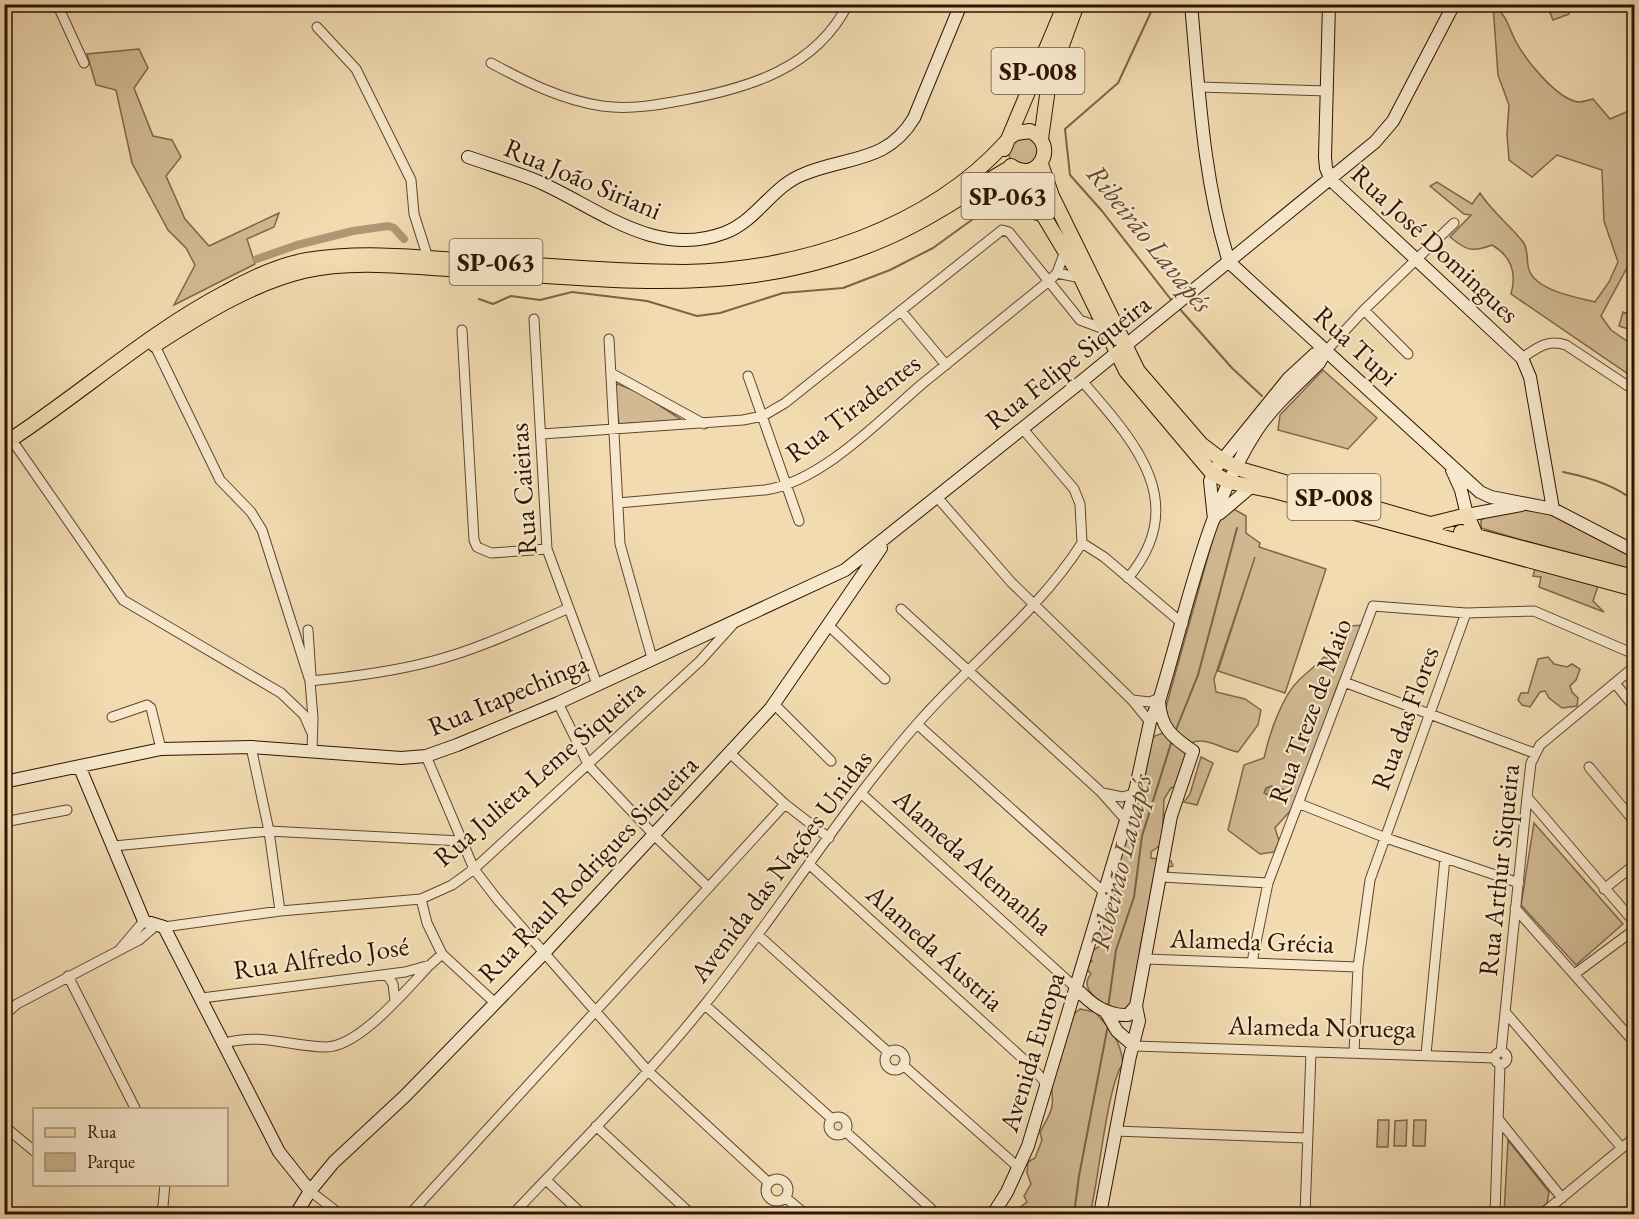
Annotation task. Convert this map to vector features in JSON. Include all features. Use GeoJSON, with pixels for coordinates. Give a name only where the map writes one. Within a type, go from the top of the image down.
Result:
{"type":"FeatureCollection","features":[{"type":"Feature","properties":{"kind":"main road","name":"SP-008"},"geometry":{"type":"LineString","coordinates":[[1065,4],[1008,139],[1005,155],[1081,278],[1104,329],[1144,380],[1197,440],[1236,468],[1431,524],[1478,541],[1635,589]]}},
{"type":"Feature","properties":{"kind":"main road","name":"SP-008"},"geometry":{"type":"LineString","coordinates":[[1077,4],[1049,81],[1045,124],[1041,139],[1045,152],[1041,164],[1052,196],[1066,222],[1120,348],[1151,402],[1212,473],[1229,482],[1635,578]]}},
{"type":"Feature","properties":{"kind":"main road"},"geometry":{"type":"LineString","coordinates":[[1045,124],[1053,173],[1066,222]]}},
{"type":"Feature","properties":{"kind":"main road","name":"SP-008"},"geometry":{"type":"LineString","coordinates":[[1008,139],[1023,131],[1030,131],[1041,139]]}},
{"type":"Feature","properties":{"kind":"main road","name":"SP-063"},"geometry":{"type":"LineString","coordinates":[[8,443],[170,324],[216,297],[269,271],[307,260],[330,258],[428,258],[658,271],[727,269],[766,263],[845,242],[909,217],[934,203],[985,166],[1008,139]]}},
{"type":"Feature","properties":{"kind":"main road"},"geometry":{"type":"LineString","coordinates":[[1014,168],[1029,171],[1041,164]]}},
{"type":"Feature","properties":{"kind":"main road","name":"SP-063"},"geometry":{"type":"LineString","coordinates":[[8,443],[154,346],[226,303],[268,283],[307,270],[359,266],[658,282],[731,278],[787,269],[858,248],[905,230],[961,196],[1014,168]]}},
{"type":"Feature","properties":{"kind":"main road","name":"SP-063"},"geometry":{"type":"LineString","coordinates":[[961,196],[997,193],[1026,205],[1048,222]]}},
{"type":"Feature","properties":{"kind":"main road"},"geometry":{"type":"LineString","coordinates":[[1431,524],[1467,515],[1478,541]]}},
{"type":"Feature","properties":{"kind":"street"},"geometry":{"type":"LineString","coordinates":[[57,4],[84,63]]}},
{"type":"Feature","properties":{"kind":"street"},"geometry":{"type":"LineString","coordinates":[[843,4],[843,15]]}},
{"type":"Feature","properties":{"kind":"street"},"geometry":{"type":"LineString","coordinates":[[491,63],[562,96],[603,106],[640,108],[750,86],[788,67],[815,48],[843,15],[848,4]]}},
{"type":"Feature","properties":{"kind":"street","name":"Rua João Siriani"},"geometry":{"type":"LineString","coordinates":[[468,157],[536,181],[627,229],[649,236],[686,240],[724,233],[740,226],[784,185],[801,175],[878,152],[894,144],[904,135],[914,118],[961,4]]}},
{"type":"Feature","properties":{"kind":"street"},"geometry":{"type":"LineString","coordinates":[[1191,4],[1210,180],[1220,235],[1229,262]]}},
{"type":"Feature","properties":{"kind":"street","name":"Rua José Domingues"},"geometry":{"type":"LineString","coordinates":[[1329,4],[1325,157],[1326,168],[1331,180],[1522,358],[1530,378],[1553,509]]}},
{"type":"Feature","properties":{"kind":"street"},"geometry":{"type":"LineString","coordinates":[[1437,4],[1454,6]]}},
{"type":"Feature","properties":{"kind":"street","name":"Rua Felipe Siqueira"},"geometry":{"type":"LineString","coordinates":[[890,535],[1120,348],[1184,301],[1331,180],[1385,132],[1454,6]]}},
{"type":"Feature","properties":{"kind":"street"},"geometry":{"type":"LineString","coordinates":[[317,27],[356,69],[411,180],[414,214],[428,258]]}},
{"type":"Feature","properties":{"kind":"street"},"geometry":{"type":"LineString","coordinates":[[1199,87],[1328,91]]}},
{"type":"Feature","properties":{"kind":"street"},"geometry":{"type":"LineString","coordinates":[[1212,473],[1288,380],[1315,354],[1326,351],[1364,310],[1454,223]]}},
{"type":"Feature","properties":{"kind":"street"},"geometry":{"type":"LineString","coordinates":[[542,434],[706,425],[763,416],[785,403],[1004,230],[1049,280],[1080,320],[1104,329]]}},
{"type":"Feature","properties":{"kind":"street"},"geometry":{"type":"LineString","coordinates":[[1065,251],[1057,273],[1081,278]]}},
{"type":"Feature","properties":{"kind":"street","name":"Rua Tupi"},"geometry":{"type":"LineString","coordinates":[[1229,262],[1485,495],[1553,509],[1635,551]]}},
{"type":"Feature","properties":{"kind":"street","name":"Rua Tiradentes"},"geometry":{"type":"LineString","coordinates":[[618,503],[765,490],[786,486],[806,476],[842,451],[1057,273]]}},
{"type":"Feature","properties":{"kind":"street"},"geometry":{"type":"LineString","coordinates":[[901,310],[946,365]]}},
{"type":"Feature","properties":{"kind":"street"},"geometry":{"type":"LineString","coordinates":[[1364,310],[1408,354]]}},
{"type":"Feature","properties":{"kind":"street","name":"Rua Caieiras"},"geometry":{"type":"LineString","coordinates":[[534,319],[547,549],[567,609],[597,684]]}},
{"type":"Feature","properties":{"kind":"street"},"geometry":{"type":"LineString","coordinates":[[462,330],[474,540],[477,547],[491,553],[547,549]]}},
{"type":"Feature","properties":{"kind":"street"},"geometry":{"type":"LineString","coordinates":[[609,339],[620,544],[652,658]]}},
{"type":"Feature","properties":{"kind":"street"},"geometry":{"type":"LineString","coordinates":[[1522,358],[1541,345],[1557,342],[1566,345],[1635,390]]}},
{"type":"Feature","properties":{"kind":"street"},"geometry":{"type":"LineString","coordinates":[[154,346],[220,480],[251,512],[262,530],[310,681]]}},
{"type":"Feature","properties":{"kind":"street","name":"Avenida Europa"},"geometry":{"type":"LineString","coordinates":[[993,1215],[1028,1146],[1069,1015],[1070,1001],[1081,975],[1105,893],[1146,747],[1150,722],[1160,699],[1214,520],[1229,482],[1258,428],[1319,363],[1326,351]]}},
{"type":"Feature","properties":{"kind":"street"},"geometry":{"type":"LineString","coordinates":[[611,373],[706,425]]}},
{"type":"Feature","properties":{"kind":"street"},"geometry":{"type":"LineString","coordinates":[[748,376],[798,521]]}},
{"type":"Feature","properties":{"kind":"street"},"geometry":{"type":"LineString","coordinates":[[1082,381],[1140,451],[1150,478],[1156,511],[1152,535],[1142,562],[1128,578]]}},
{"type":"Feature","properties":{"kind":"street"},"geometry":{"type":"LineString","coordinates":[[1022,428],[1074,489],[1080,504],[1082,543],[1104,556],[1183,624]]}},
{"type":"Feature","properties":{"kind":"street"},"geometry":{"type":"LineString","coordinates":[[8,443],[123,600],[281,693],[304,715],[313,736]]}},
{"type":"Feature","properties":{"kind":"street","name":"Rua Tupi"},"geometry":{"type":"LineString","coordinates":[[1450,465],[1461,490],[1467,515]]}},
{"type":"Feature","properties":{"kind":"street","name":"Avenida Europa"},"geometry":{"type":"LineString","coordinates":[[1212,473],[1210,481],[1214,520]]}},
{"type":"Feature","properties":{"kind":"street"},"geometry":{"type":"LineString","coordinates":[[1214,520],[1252,486]]}},
{"type":"Feature","properties":{"kind":"street"},"geometry":{"type":"LineString","coordinates":[[937,497],[1033,603],[1132,700],[1150,722]]}},
{"type":"Feature","properties":{"kind":"street"},"geometry":{"type":"LineString","coordinates":[[1467,515],[1534,504]]}},
{"type":"Feature","properties":{"kind":"street","name":"Rua Itapechinga"},"geometry":{"type":"LineString","coordinates":[[4,782],[80,768],[161,749],[251,747],[373,757],[426,756],[558,703],[845,570],[890,535]]}},
{"type":"Feature","properties":{"kind":"street","name":"Rua Raul Rodrigues Siqueira"},"geometry":{"type":"LineString","coordinates":[[296,1215],[310,1191],[334,1162],[405,1096],[545,952],[731,754],[774,704],[890,535]]}},
{"type":"Feature","properties":{"kind":"street","name":"Avenida das Nações Unidas"},"geometry":{"type":"LineString","coordinates":[[513,1215],[705,1005],[861,794],[917,724],[1033,603],[1082,543]]}},
{"type":"Feature","properties":{"kind":"street"},"geometry":{"type":"LineString","coordinates":[[845,570],[853,586]]}},
{"type":"Feature","properties":{"kind":"street","name":"Rua Treze de Maio"},"geometry":{"type":"LineString","coordinates":[[1252,962],[1268,883],[1300,804],[1373,606],[1379,604],[1466,614],[1533,611],[1635,654]]}},
{"type":"Feature","properties":{"kind":"street"},"geometry":{"type":"LineString","coordinates":[[310,681],[373,675],[434,661],[492,642],[567,609]]}},
{"type":"Feature","properties":{"kind":"street"},"geometry":{"type":"LineString","coordinates":[[901,609],[1101,792],[1126,820]]}},
{"type":"Feature","properties":{"kind":"street","name":"Rua das Flores"},"geometry":{"type":"LineString","coordinates":[[1354,1053],[1358,967],[1369,886],[1466,614]]}},
{"type":"Feature","properties":{"kind":"street","name":"Rua Julieta Leme Siqueira"},"geometry":{"type":"LineString","coordinates":[[154,924],[421,899],[452,885],[474,869],[589,766],[700,661],[738,619]]}},
{"type":"Feature","properties":{"kind":"street"},"geometry":{"type":"LineString","coordinates":[[828,626],[885,679]]}},
{"type":"Feature","properties":{"kind":"street"},"geometry":{"type":"LineString","coordinates":[[308,630],[312,751]]}},
{"type":"Feature","properties":{"kind":"street","name":"Rua Arthur Siqueira"},"geometry":{"type":"LineString","coordinates":[[1495,1215],[1499,1058],[1506,1013],[1527,797],[1534,753],[1540,745],[1635,667]]}},
{"type":"Feature","properties":{"kind":"street"},"geometry":{"type":"LineString","coordinates":[[1344,682],[1534,753]]}},
{"type":"Feature","properties":{"kind":"street"},"geometry":{"type":"LineString","coordinates":[[1615,683],[1635,707]]}},
{"type":"Feature","properties":{"kind":"street"},"geometry":{"type":"LineString","coordinates":[[1100,1215],[1136,1025],[1139,1021],[1136,1006],[1162,877],[1171,816],[1193,751],[1172,738],[1162,720],[1160,699],[1150,702],[1132,700]]}},
{"type":"Feature","properties":{"kind":"street"},"geometry":{"type":"LineString","coordinates":[[558,703],[589,766],[655,836],[708,887]]}},
{"type":"Feature","properties":{"kind":"street"},"geometry":{"type":"LineString","coordinates":[[774,704],[831,761]]}},
{"type":"Feature","properties":{"kind":"street"},"geometry":{"type":"LineString","coordinates":[[112,717],[145,705],[149,706],[161,749]]}},
{"type":"Feature","properties":{"kind":"street"},"geometry":{"type":"LineString","coordinates":[[917,724],[1105,893]]}},
{"type":"Feature","properties":{"kind":"street"},"geometry":{"type":"LineString","coordinates":[[1146,747],[1155,739],[1172,738]]}},
{"type":"Feature","properties":{"kind":"street"},"geometry":{"type":"LineString","coordinates":[[251,747],[269,831],[280,911]]}},
{"type":"Feature","properties":{"kind":"street"},"geometry":{"type":"LineString","coordinates":[[731,754],[785,804],[830,838]]}},
{"type":"Feature","properties":{"kind":"street"},"geometry":{"type":"LineString","coordinates":[[426,756],[474,869],[496,899],[647,1070],[769,1183]]}},
{"type":"Feature","properties":{"kind":"street"},"geometry":{"type":"LineString","coordinates":[[1589,767],[1635,821]]}},
{"type":"Feature","properties":{"kind":"street"},"geometry":{"type":"LineString","coordinates":[[80,768],[114,846],[154,924],[202,998],[279,1152],[310,1191],[340,1215]]}},
{"type":"Feature","properties":{"kind":"street"},"geometry":{"type":"LineString","coordinates":[[1101,792],[1120,797],[1133,794]]}},
{"type":"Feature","properties":{"kind":"street","name":"Alameda Alemanha"},"geometry":{"type":"LineString","coordinates":[[861,794],[1091,1003],[1109,1015],[1117,1031],[1132,1045]]}},
{"type":"Feature","properties":{"kind":"street"},"geometry":{"type":"LineString","coordinates":[[1527,797],[1604,889],[1635,922]]}},
{"type":"Feature","properties":{"kind":"street"},"geometry":{"type":"LineString","coordinates":[[410,1215],[785,804]]}},
{"type":"Feature","properties":{"kind":"street"},"geometry":{"type":"LineString","coordinates":[[1300,804],[1386,838],[1519,883]]}},
{"type":"Feature","properties":{"kind":"street"},"geometry":{"type":"LineString","coordinates":[[4,822],[67,810]]}},
{"type":"Feature","properties":{"kind":"street"},"geometry":{"type":"LineString","coordinates":[[114,846],[269,831],[461,841]]}},
{"type":"Feature","properties":{"kind":"street"},"geometry":{"type":"LineString","coordinates":[[1426,1054],[1445,858]]}},
{"type":"Feature","properties":{"kind":"street","name":"Alameda Áustria"},"geometry":{"type":"LineString","coordinates":[[810,865],[1030,1065],[1044,1081],[1045,1088]]}},
{"type":"Feature","properties":{"kind":"street"},"geometry":{"type":"LineString","coordinates":[[1604,889],[1635,865]]}},
{"type":"Feature","properties":{"kind":"street"},"geometry":{"type":"LineString","coordinates":[[1162,877],[1268,883]]}},
{"type":"Feature","properties":{"kind":"street"},"geometry":{"type":"LineString","coordinates":[[421,899],[434,941],[442,954],[494,1002]]}},
{"type":"Feature","properties":{"kind":"street"},"geometry":{"type":"LineString","coordinates":[[1515,908],[1576,973],[1635,1042]]}},
{"type":"Feature","properties":{"kind":"street"},"geometry":{"type":"LineString","coordinates":[[4,1015],[17,1004],[119,950],[154,924]]}},
{"type":"Feature","properties":{"kind":"street"},"geometry":{"type":"LineString","coordinates":[[1576,973],[1635,930]]}},
{"type":"Feature","properties":{"kind":"street"},"geometry":{"type":"LineString","coordinates":[[758,935],[888,1052]]}},
{"type":"Feature","properties":{"kind":"street","name":"Rua Alfredo José"},"geometry":{"type":"LineString","coordinates":[[202,998],[246,990],[387,975],[430,965],[442,954]]}},
{"type":"Feature","properties":{"kind":"street","name":"Alameda Grécia"},"geometry":{"type":"LineString","coordinates":[[1146,959],[1358,967]]}},
{"type":"Feature","properties":{"kind":"street"},"geometry":{"type":"LineString","coordinates":[[225,1043],[252,1037],[325,1047],[339,1046],[349,1042],[395,1001],[430,965]]}},
{"type":"Feature","properties":{"kind":"street"},"geometry":{"type":"LineString","coordinates":[[387,975],[393,984],[395,1001]]}},
{"type":"Feature","properties":{"kind":"street"},"geometry":{"type":"LineString","coordinates":[[1069,1015],[1080,1005],[1091,1003],[1081,975]]}},
{"type":"Feature","properties":{"kind":"street"},"geometry":{"type":"LineString","coordinates":[[68,976],[135,1108]]}},
{"type":"Feature","properties":{"kind":"street"},"geometry":{"type":"LineString","coordinates":[[705,1005],[832,1119],[844,1118],[847,1123],[846,1132]]}},
{"type":"Feature","properties":{"kind":"street"},"geometry":{"type":"LineString","coordinates":[[1109,1015],[1128,1015],[1136,1006]]}},
{"type":"Feature","properties":{"kind":"street"},"geometry":{"type":"LineString","coordinates":[[1506,1013],[1622,1148]]}},
{"type":"Feature","properties":{"kind":"street","name":"Alameda Noruega"},"geometry":{"type":"LineString","coordinates":[[1132,1045],[1499,1058]]}},
{"type":"Feature","properties":{"kind":"street"},"geometry":{"type":"LineString","coordinates":[[888,1052],[894,1050],[903,1053],[903,1065],[1018,1167]]}},
{"type":"Feature","properties":{"kind":"street"},"geometry":{"type":"LineString","coordinates":[[888,1052],[885,1061],[888,1067],[895,1070],[903,1065]]}},
{"type":"Feature","properties":{"kind":"street"},"geometry":{"type":"LineString","coordinates":[[1305,1215],[1306,1138],[1311,1053]]}},
{"type":"Feature","properties":{"kind":"street"},"geometry":{"type":"LineString","coordinates":[[1030,1065],[1043,1066],[1053,1062]]}},
{"type":"Feature","properties":{"kind":"street"},"geometry":{"type":"LineString","coordinates":[[832,1119],[829,1127],[832,1133],[840,1135],[846,1132]]}},
{"type":"Feature","properties":{"kind":"street"},"geometry":{"type":"LineString","coordinates":[[1499,1120],[1562,1198]]}},
{"type":"Feature","properties":{"kind":"street"},"geometry":{"type":"LineString","coordinates":[[4,1126],[33,1150]]}},
{"type":"Feature","properties":{"kind":"street"},"geometry":{"type":"LineString","coordinates":[[596,1126],[692,1215]]}},
{"type":"Feature","properties":{"kind":"street"},"geometry":{"type":"LineString","coordinates":[[1115,1131],[1306,1138]]}},
{"type":"Feature","properties":{"kind":"street"},"geometry":{"type":"LineString","coordinates":[[846,1132],[937,1215]]}},
{"type":"Feature","properties":{"kind":"street"},"geometry":{"type":"LineString","coordinates":[[1542,1215],[1635,1138]]}},
{"type":"Feature","properties":{"kind":"street"},"geometry":{"type":"LineString","coordinates":[[546,1180],[582,1215]]}},
{"type":"Feature","properties":{"kind":"street"},"geometry":{"type":"LineString","coordinates":[[775,1180],[782,1181],[787,1186],[785,1197],[779,1200],[770,1198],[766,1192],[769,1183],[775,1180]]}},
{"type":"Feature","properties":{"kind":"street"},"geometry":{"type":"LineString","coordinates":[[159,1215],[164,1206],[165,1186]]}},
{"type":"Feature","properties":{"kind":"street"},"geometry":{"type":"LineString","coordinates":[[785,1197],[805,1215]]}},
{"type":"Feature","properties":{"kind":"green space"},"geometry":{"type":"Polygon","coordinates":[[[1493,5],[1504,17],[1526,57],[1542,77],[1561,94],[1570,100],[1579,102],[1593,99],[1610,119],[1631,110],[1634,102],[1634,175],[1627,229],[1629,264],[1601,316],[1611,330],[1634,346],[1634,378],[1511,294],[1513,272],[1508,260],[1499,249],[1492,245],[1469,249],[1450,237],[1471,215],[1464,214],[1430,186],[1437,182],[1472,204],[1480,193],[1523,242],[1529,270],[1533,277],[1548,288],[1595,302],[1609,282],[1618,262],[1604,221],[1602,170],[1557,155],[1532,177],[1509,160],[1507,134],[1509,105],[1498,75],[1493,5]]]}},
{"type":"Feature","properties":{"kind":"green space"},"geometry":{"type":"Polygon","coordinates":[[[1547,5],[1566,5],[1569,14],[1553,20],[1547,5]]]}},
{"type":"Feature","properties":{"kind":"green space"},"geometry":{"type":"Polygon","coordinates":[[[139,49],[148,68],[134,88],[153,136],[172,140],[181,157],[166,176],[185,219],[209,246],[279,213],[274,227],[247,239],[255,264],[174,305],[195,265],[186,248],[168,230],[132,163],[116,90],[96,85],[87,54],[139,49]]]}},
{"type":"Feature","properties":{"kind":"green space"},"geometry":{"type":"Polygon","coordinates":[[[1027,135],[1041,149],[1032,166],[1013,163],[1008,154],[1010,144],[1027,135]]]}},
{"type":"Feature","properties":{"kind":"green space"},"geometry":{"type":"Polygon","coordinates":[[[1623,312],[1634,316],[1634,331],[1619,326],[1623,312]]]}},
{"type":"Feature","properties":{"kind":"green space"},"geometry":{"type":"Polygon","coordinates":[[[1323,370],[1377,418],[1348,449],[1278,430],[1280,415],[1323,370]]]}},
{"type":"Feature","properties":{"kind":"green space"},"geometry":{"type":"Polygon","coordinates":[[[618,384],[640,393],[682,420],[619,424],[614,386],[618,384]]]}},
{"type":"Feature","properties":{"kind":"green space"},"geometry":{"type":"Polygon","coordinates":[[[1232,508],[1246,516],[1246,533],[1260,543],[1259,547],[1326,569],[1285,693],[1218,671],[1255,557],[1214,679],[1216,692],[1245,699],[1261,710],[1258,725],[1238,752],[1209,742],[1191,743],[1171,727],[1164,714],[1217,524],[1232,508]]]}},
{"type":"Feature","properties":{"kind":"green space"},"geometry":{"type":"Polygon","coordinates":[[[1525,510],[1568,521],[1609,542],[1634,557],[1634,573],[1481,528],[1481,520],[1492,514],[1525,510]]]}},
{"type":"Feature","properties":{"kind":"green space"},"geometry":{"type":"Polygon","coordinates":[[[1536,565],[1598,586],[1593,601],[1604,612],[1539,587],[1541,577],[1533,576],[1536,565]]]}},
{"type":"Feature","properties":{"kind":"green space"},"geometry":{"type":"Polygon","coordinates":[[[1364,625],[1336,689],[1299,800],[1275,828],[1279,841],[1274,852],[1260,854],[1228,830],[1244,765],[1264,758],[1277,716],[1287,696],[1299,680],[1324,657],[1331,659],[1338,654],[1338,648],[1349,626],[1364,625]]]}},
{"type":"Feature","properties":{"kind":"green space"},"geometry":{"type":"Polygon","coordinates":[[[1548,657],[1554,664],[1567,667],[1572,664],[1580,669],[1576,680],[1570,686],[1578,698],[1577,706],[1562,708],[1549,698],[1545,691],[1540,692],[1530,707],[1522,705],[1518,700],[1521,693],[1528,693],[1538,659],[1548,657]]]}},
{"type":"Feature","properties":{"kind":"green space"},"geometry":{"type":"Polygon","coordinates":[[[1163,733],[1188,751],[1177,786],[1171,788],[1164,799],[1162,844],[1151,852],[1151,858],[1171,861],[1173,866],[1168,867],[1169,879],[1151,906],[1146,922],[1133,1009],[1112,1011],[1111,1006],[1096,998],[1089,989],[1087,984],[1091,974],[1087,969],[1088,964],[1092,961],[1089,957],[1092,951],[1100,946],[1098,936],[1103,932],[1102,926],[1105,921],[1103,911],[1115,894],[1120,857],[1142,789],[1152,737],[1163,733]]]}},
{"type":"Feature","properties":{"kind":"green space"},"geometry":{"type":"Polygon","coordinates":[[[1201,757],[1213,763],[1197,805],[1184,802],[1190,794],[1201,757]]]}},
{"type":"Feature","properties":{"kind":"green space"},"geometry":{"type":"Polygon","coordinates":[[[1534,823],[1623,924],[1576,965],[1521,905],[1534,823]]]}},
{"type":"Feature","properties":{"kind":"green space"},"geometry":{"type":"Polygon","coordinates":[[[1080,1009],[1095,1012],[1110,1030],[1120,1048],[1123,1064],[1108,1111],[1090,1214],[1011,1214],[1027,1202],[1024,1196],[1031,1184],[1027,1173],[1028,1162],[1035,1158],[1042,1140],[1040,1133],[1051,1110],[1052,1072],[1061,1060],[1058,1051],[1075,1013],[1080,1009]]]}},
{"type":"Feature","properties":{"kind":"green space"},"geometry":{"type":"Polygon","coordinates":[[[1378,1120],[1389,1120],[1388,1147],[1377,1147],[1378,1120]]]}},
{"type":"Feature","properties":{"kind":"green space"},"geometry":{"type":"Polygon","coordinates":[[[1407,1120],[1406,1146],[1394,1146],[1395,1121],[1407,1120]]]}},
{"type":"Feature","properties":{"kind":"green space"},"geometry":{"type":"Polygon","coordinates":[[[1414,1120],[1426,1120],[1425,1146],[1413,1146],[1414,1120]]]}},
{"type":"Feature","properties":{"kind":"green space"},"geometry":{"type":"Polygon","coordinates":[[[1508,1140],[1549,1192],[1547,1203],[1534,1214],[1504,1214],[1508,1140]]]}},
{"type":"Feature","properties":{"kind":"shaded area"},"geometry":{"type":"Polygon","coordinates":[[[1271,786],[1288,791],[1281,802],[1264,793],[1266,788],[1271,786]]]}},
{"type":"Feature","properties":{"kind":"waterway","name":"Ribeirão Lavapés"},"geometry":{"type":"LineString","coordinates":[[1150,4],[1151,12],[1118,83],[1065,129],[1070,175],[1102,211],[1172,301]]}},
{"type":"Feature","properties":{"kind":"waterway"},"geometry":{"type":"LineString","coordinates":[[479,299],[493,304],[511,296],[540,300],[572,292],[647,301],[697,316],[720,313],[783,293],[843,288],[890,270],[933,248],[991,206]]}},
{"type":"Feature","properties":{"kind":"waterway"},"geometry":{"type":"LineString","coordinates":[[257,259],[297,245],[353,231],[388,226],[394,228],[404,239]]}},
{"type":"Feature","properties":{"kind":"waterway","name":"Ribeirão Lavapés"},"geometry":{"type":"LineString","coordinates":[[1178,307],[1232,368],[1262,396]]}},
{"type":"Feature","properties":{"kind":"waterway","name":"Ribeirão Lavapés"},"geometry":{"type":"LineString","coordinates":[[1563,472],[1601,482],[1634,501]]}},
{"type":"Feature","properties":{"kind":"waterway","name":"Ribeirão Lavapés"},"geometry":{"type":"LineString","coordinates":[[1175,732],[1198,675],[1237,528]]}},
{"type":"Feature","properties":{"kind":"waterway","name":"Ribeirão Lavapés"},"geometry":{"type":"LineString","coordinates":[[1108,1008],[1116,950],[1134,897],[1142,836],[1172,740]]}},
{"type":"Feature","properties":{"kind":"waterway","name":"Ribeirão Lavapés"},"geometry":{"type":"LineString","coordinates":[[1074,1214],[1079,1176],[1108,1025]]}}]}
